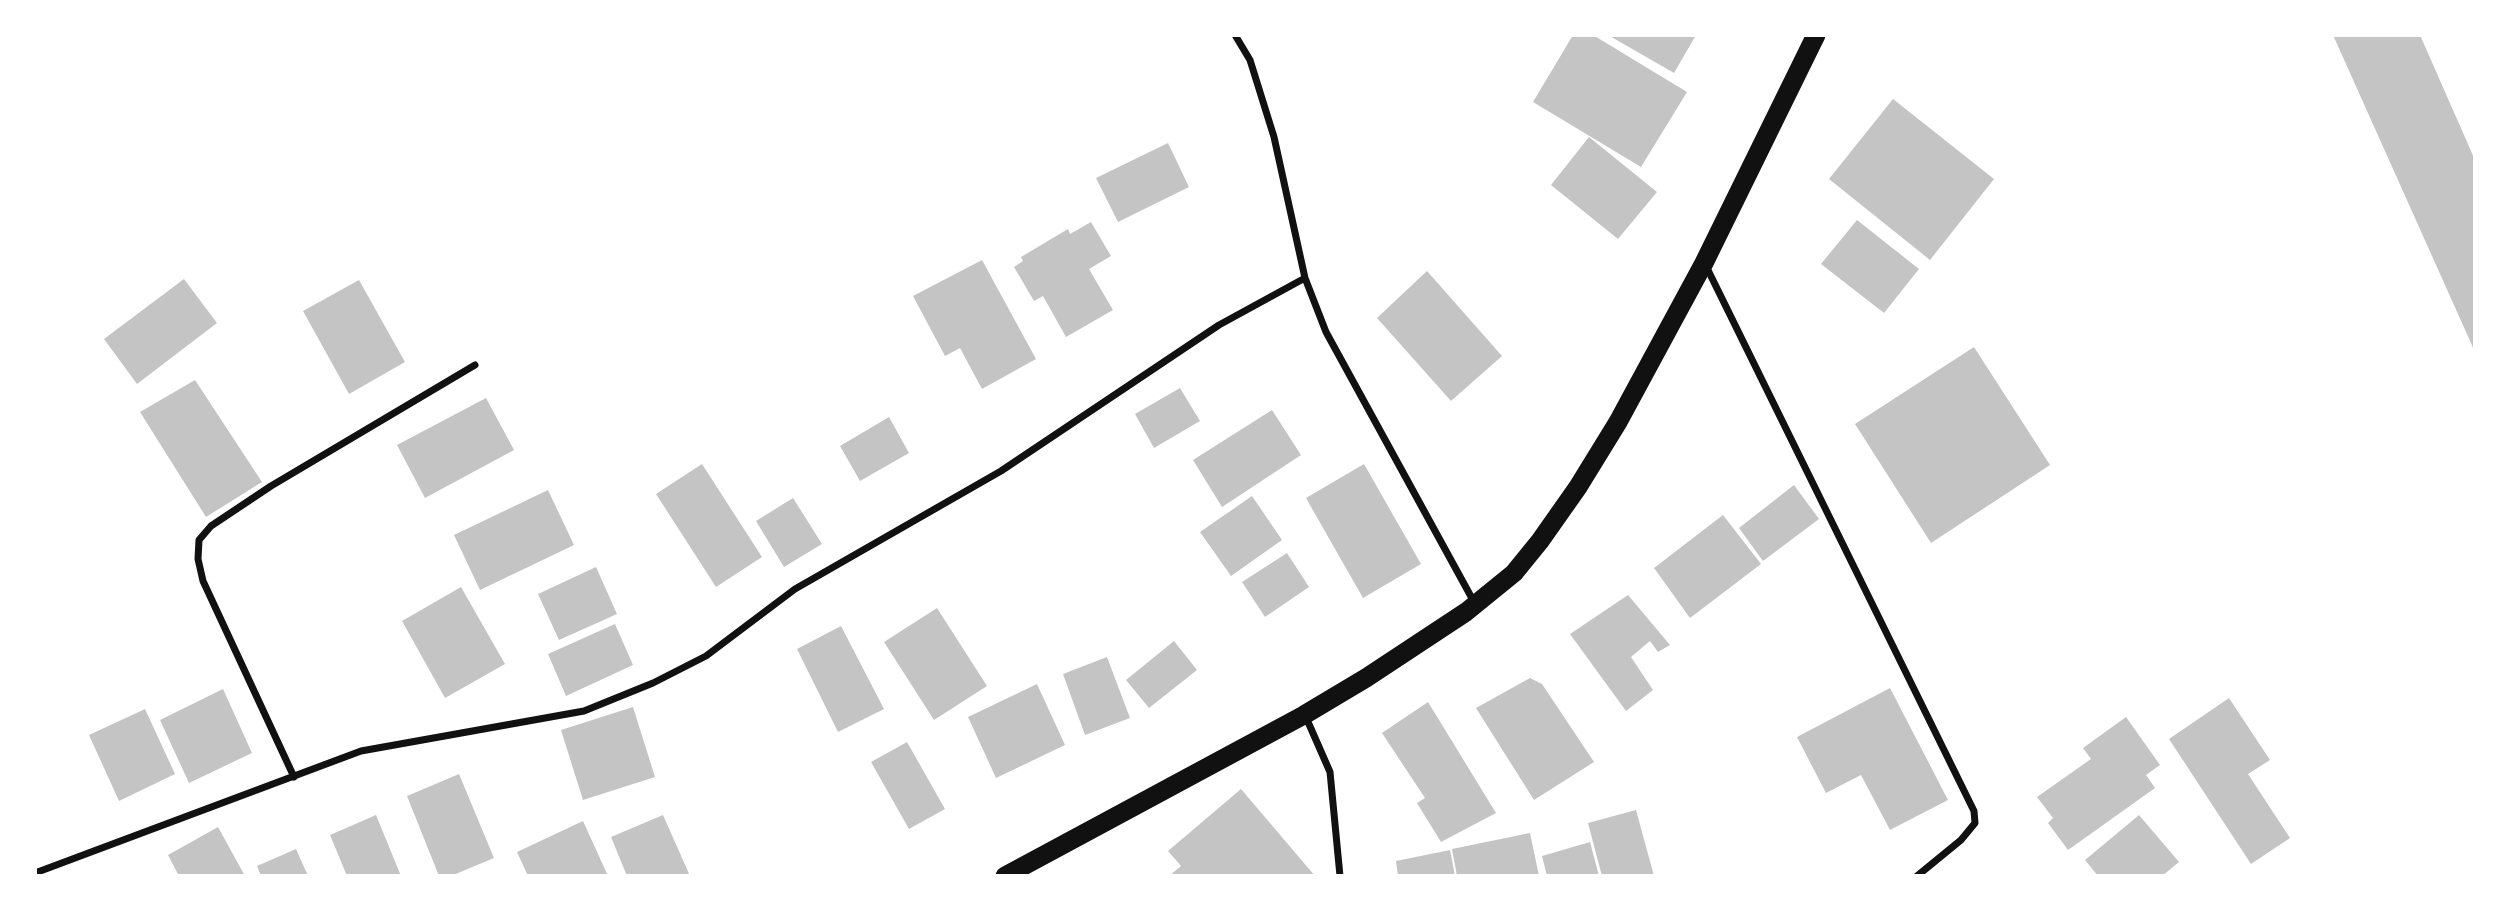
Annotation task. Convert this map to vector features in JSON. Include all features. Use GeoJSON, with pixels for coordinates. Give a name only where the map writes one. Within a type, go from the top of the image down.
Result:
{"type":"FeatureCollection","features":[{"type":"Feature","properties":{"kind":"highway"},"geometry":{"type":"LineString","coordinates":[[1005,876],[1304,715],[1466,612],[1514,573],[1578,487],[1618,422],[1704,263],[1816,35]]}},
{"type":"Feature","properties":{"kind":"street"},"geometry":{"type":"LineString","coordinates":[[1235,35],[1250,60],[1274,137],[1305,278],[1326,332],[1475,603]]}},
{"type":"Feature","properties":{"kind":"street"},"geometry":{"type":"LineString","coordinates":[[1704,263],[1974,811],[1975,823],[1961,840],[1917,876]]}},
{"type":"Feature","properties":{"kind":"street"},"geometry":{"type":"LineString","coordinates":[[35,873],[360,751],[584,711],[653,683],[706,656],[794,589],[1001,471],[1219,325],[1305,278]]}},
{"type":"Feature","properties":{"kind":"street"},"geometry":{"type":"LineString","coordinates":[[294,777],[203,582],[198,559],[199,540],[211,526],[271,485],[475,365]]}},
{"type":"Feature","properties":{"kind":"street"},"geometry":{"type":"LineString","coordinates":[[1304,715],[1330,772],[1340,876]]}},
{"type":"Feature","properties":{"kind":"building"},"geometry":{"type":"Polygon","coordinates":[[[1573,35],[1593,35],[1687,92],[1641,167],[1533,102],[1573,35]]]}},
{"type":"Feature","properties":{"kind":"building"},"geometry":{"type":"Polygon","coordinates":[[[1608,35],[1696,35],[1674,73],[1608,35]]]}},
{"type":"Feature","properties":{"kind":"building"},"geometry":{"type":"Polygon","coordinates":[[[2333,35],[2420,35],[2475,160],[2475,352],[2333,35]]]}},
{"type":"Feature","properties":{"kind":"building"},"geometry":{"type":"Polygon","coordinates":[[[1893,99],[1994,179],[1930,260],[1829,179],[1893,99]]]}},
{"type":"Feature","properties":{"kind":"building"},"geometry":{"type":"Polygon","coordinates":[[[1589,137],[1657,192],[1618,239],[1551,185],[1589,137]]]}},
{"type":"Feature","properties":{"kind":"building"},"geometry":{"type":"Polygon","coordinates":[[[1168,143],[1189,187],[1118,222],[1096,178],[1168,143]]]}},
{"type":"Feature","properties":{"kind":"building"},"geometry":{"type":"Polygon","coordinates":[[[1857,220],[1919,269],[1884,313],[1821,264],[1857,220]]]}},
{"type":"Feature","properties":{"kind":"building"},"geometry":{"type":"Polygon","coordinates":[[[1091,222],[1111,256],[1089,269],[1113,310],[1066,337],[1043,296],[1034,301],[1014,267],[1023,261],[1021,257],[1068,229],[1070,234],[1091,222]]]}},
{"type":"Feature","properties":{"kind":"building"},"geometry":{"type":"Polygon","coordinates":[[[982,260],[1036,359],[982,389],[960,348],[945,356],[913,296],[982,260]]]}},
{"type":"Feature","properties":{"kind":"building"},"geometry":{"type":"Polygon","coordinates":[[[1427,271],[1502,356],[1451,401],[1377,318],[1427,271]]]}},
{"type":"Feature","properties":{"kind":"building"},"geometry":{"type":"Polygon","coordinates":[[[184,279],[217,323],[137,384],[104,339],[184,279]]]}},
{"type":"Feature","properties":{"kind":"building"},"geometry":{"type":"Polygon","coordinates":[[[359,280],[405,362],[349,394],[303,311],[359,280]]]}},
{"type":"Feature","properties":{"kind":"building"},"geometry":{"type":"Polygon","coordinates":[[[1974,347],[2050,465],[1931,543],[1855,424],[1974,347]]]}},
{"type":"Feature","properties":{"kind":"building"},"geometry":{"type":"Polygon","coordinates":[[[195,380],[262,482],[206,517],[140,412],[195,380]]]}},
{"type":"Feature","properties":{"kind":"building"},"geometry":{"type":"Polygon","coordinates":[[[1180,388],[1200,421],[1154,448],[1135,414],[1180,388]]]}},
{"type":"Feature","properties":{"kind":"building"},"geometry":{"type":"Polygon","coordinates":[[[486,398],[514,450],[425,498],[397,445],[486,398]]]}},
{"type":"Feature","properties":{"kind":"building"},"geometry":{"type":"Polygon","coordinates":[[[1272,410],[1301,455],[1222,507],[1193,460],[1272,410]]]}},
{"type":"Feature","properties":{"kind":"building"},"geometry":{"type":"Polygon","coordinates":[[[889,417],[909,453],[860,481],[840,446],[889,417]]]}},
{"type":"Feature","properties":{"kind":"building"},"geometry":{"type":"Polygon","coordinates":[[[702,464],[762,557],[716,587],[656,494],[702,464]]]}},
{"type":"Feature","properties":{"kind":"building"},"geometry":{"type":"Polygon","coordinates":[[[1364,464],[1421,564],[1363,598],[1306,498],[1364,464]]]}},
{"type":"Feature","properties":{"kind":"building"},"geometry":{"type":"Polygon","coordinates":[[[1794,485],[1819,519],[1763,561],[1739,528],[1794,485]]]}},
{"type":"Feature","properties":{"kind":"building"},"geometry":{"type":"Polygon","coordinates":[[[548,490],[574,545],[480,590],[454,535],[548,490]]]}},
{"type":"Feature","properties":{"kind":"building"},"geometry":{"type":"Polygon","coordinates":[[[1252,496],[1282,540],[1231,576],[1200,532],[1252,496]]]}},
{"type":"Feature","properties":{"kind":"building"},"geometry":{"type":"Polygon","coordinates":[[[793,498],[822,544],[784,567],[756,521],[793,498]]]}},
{"type":"Feature","properties":{"kind":"building"},"geometry":{"type":"Polygon","coordinates":[[[1723,515],[1761,564],[1690,618],[1654,568],[1723,515]]]}},
{"type":"Feature","properties":{"kind":"building"},"geometry":{"type":"Polygon","coordinates":[[[1287,553],[1309,587],[1265,617],[1242,582],[1287,553]]]}},
{"type":"Feature","properties":{"kind":"building"},"geometry":{"type":"Polygon","coordinates":[[[596,567],[617,614],[559,640],[538,594],[596,567]]]}},
{"type":"Feature","properties":{"kind":"building"},"geometry":{"type":"Polygon","coordinates":[[[461,587],[505,664],[445,698],[402,621],[461,587]]]}},
{"type":"Feature","properties":{"kind":"building"},"geometry":{"type":"Polygon","coordinates":[[[1628,595],[1670,645],[1658,652],[1650,641],[1631,657],[1653,690],[1626,711],[1570,634],[1628,595]]]}},
{"type":"Feature","properties":{"kind":"building"},"geometry":{"type":"Polygon","coordinates":[[[937,608],[987,686],[934,720],[884,642],[937,608]]]}},
{"type":"Feature","properties":{"kind":"building"},"geometry":{"type":"Polygon","coordinates":[[[615,624],[633,665],[566,696],[548,654],[615,624]]]}},
{"type":"Feature","properties":{"kind":"building"},"geometry":{"type":"Polygon","coordinates":[[[841,626],[884,709],[838,732],[797,649],[841,626]]]}},
{"type":"Feature","properties":{"kind":"building"},"geometry":{"type":"Polygon","coordinates":[[[1174,641],[1197,670],[1149,708],[1126,680],[1174,641]]]}},
{"type":"Feature","properties":{"kind":"building"},"geometry":{"type":"Polygon","coordinates":[[[1107,657],[1130,718],[1085,735],[1063,674],[1107,657]]]}},
{"type":"Feature","properties":{"kind":"building"},"geometry":{"type":"Polygon","coordinates":[[[1530,678],[1542,684],[1594,762],[1534,800],[1476,708],[1530,678]]]}},
{"type":"Feature","properties":{"kind":"building"},"geometry":{"type":"Polygon","coordinates":[[[1037,684],[1065,745],[996,778],[968,717],[1037,684]]]}},
{"type":"Feature","properties":{"kind":"building"},"geometry":{"type":"Polygon","coordinates":[[[1890,688],[1948,800],[1890,830],[1861,775],[1826,793],[1797,737],[1890,688]]]}},
{"type":"Feature","properties":{"kind":"building"},"geometry":{"type":"Polygon","coordinates":[[[223,689],[252,753],[189,783],[160,720],[223,689]]]}},
{"type":"Feature","properties":{"kind":"building"},"geometry":{"type":"Polygon","coordinates":[[[2229,698],[2270,760],[2248,774],[2290,838],[2251,864],[2169,739],[2229,698]]]}},
{"type":"Feature","properties":{"kind":"building"},"geometry":{"type":"Polygon","coordinates":[[[1428,702],[1496,813],[1441,842],[1417,803],[1425,798],[1382,733],[1428,702]]]}},
{"type":"Feature","properties":{"kind":"building"},"geometry":{"type":"Polygon","coordinates":[[[633,707],[655,777],[583,800],[561,730],[633,707]]]}},
{"type":"Feature","properties":{"kind":"building"},"geometry":{"type":"Polygon","coordinates":[[[145,709],[175,774],[119,801],[89,735],[145,709]]]}},
{"type":"Feature","properties":{"kind":"building"},"geometry":{"type":"Polygon","coordinates":[[[2126,717],[2160,765],[2146,775],[2155,788],[2068,850],[2048,823],[2053,818],[2037,797],[2091,759],[2083,748],[2126,717]]]}},
{"type":"Feature","properties":{"kind":"building"},"geometry":{"type":"Polygon","coordinates":[[[907,742],[945,809],[909,829],[871,762],[907,742]]]}},
{"type":"Feature","properties":{"kind":"building"},"geometry":{"type":"Polygon","coordinates":[[[459,774],[494,858],[451,876],[439,876],[407,796],[459,774]]]}},
{"type":"Feature","properties":{"kind":"building"},"geometry":{"type":"Polygon","coordinates":[[[1241,789],[1315,876],[1169,876],[1181,866],[1168,851],[1241,789]]]}},
{"type":"Feature","properties":{"kind":"building"},"geometry":{"type":"Polygon","coordinates":[[[1636,810],[1654,876],[1602,876],[1588,823],[1636,810]]]}},
{"type":"Feature","properties":{"kind":"building"},"geometry":{"type":"Polygon","coordinates":[[[376,815],[401,876],[347,876],[330,835],[376,815]]]}},
{"type":"Feature","properties":{"kind":"building"},"geometry":{"type":"Polygon","coordinates":[[[663,815],[690,876],[627,876],[611,837],[663,815]]]}},
{"type":"Feature","properties":{"kind":"building"},"geometry":{"type":"Polygon","coordinates":[[[2139,815],[2179,862],[2162,876],[2098,876],[2085,860],[2139,815]]]}},
{"type":"Feature","properties":{"kind":"building"},"geometry":{"type":"Polygon","coordinates":[[[583,821],[608,876],[528,876],[517,852],[583,821]]]}},
{"type":"Feature","properties":{"kind":"building"},"geometry":{"type":"Polygon","coordinates":[[[218,827],[245,876],[179,876],[168,855],[218,827]]]}},
{"type":"Feature","properties":{"kind":"building"},"geometry":{"type":"Polygon","coordinates":[[[1530,833],[1539,876],[1457,876],[1452,849],[1530,833]]]}},
{"type":"Feature","properties":{"kind":"building"},"geometry":{"type":"Polygon","coordinates":[[[1590,842],[1599,876],[1547,876],[1542,856],[1590,842]]]}},
{"type":"Feature","properties":{"kind":"building"},"geometry":{"type":"Polygon","coordinates":[[[296,849],[308,876],[261,876],[257,866],[296,849]]]}},
{"type":"Feature","properties":{"kind":"building"},"geometry":{"type":"Polygon","coordinates":[[[1450,850],[1455,876],[1398,876],[1396,861],[1450,850]]]}}]}
